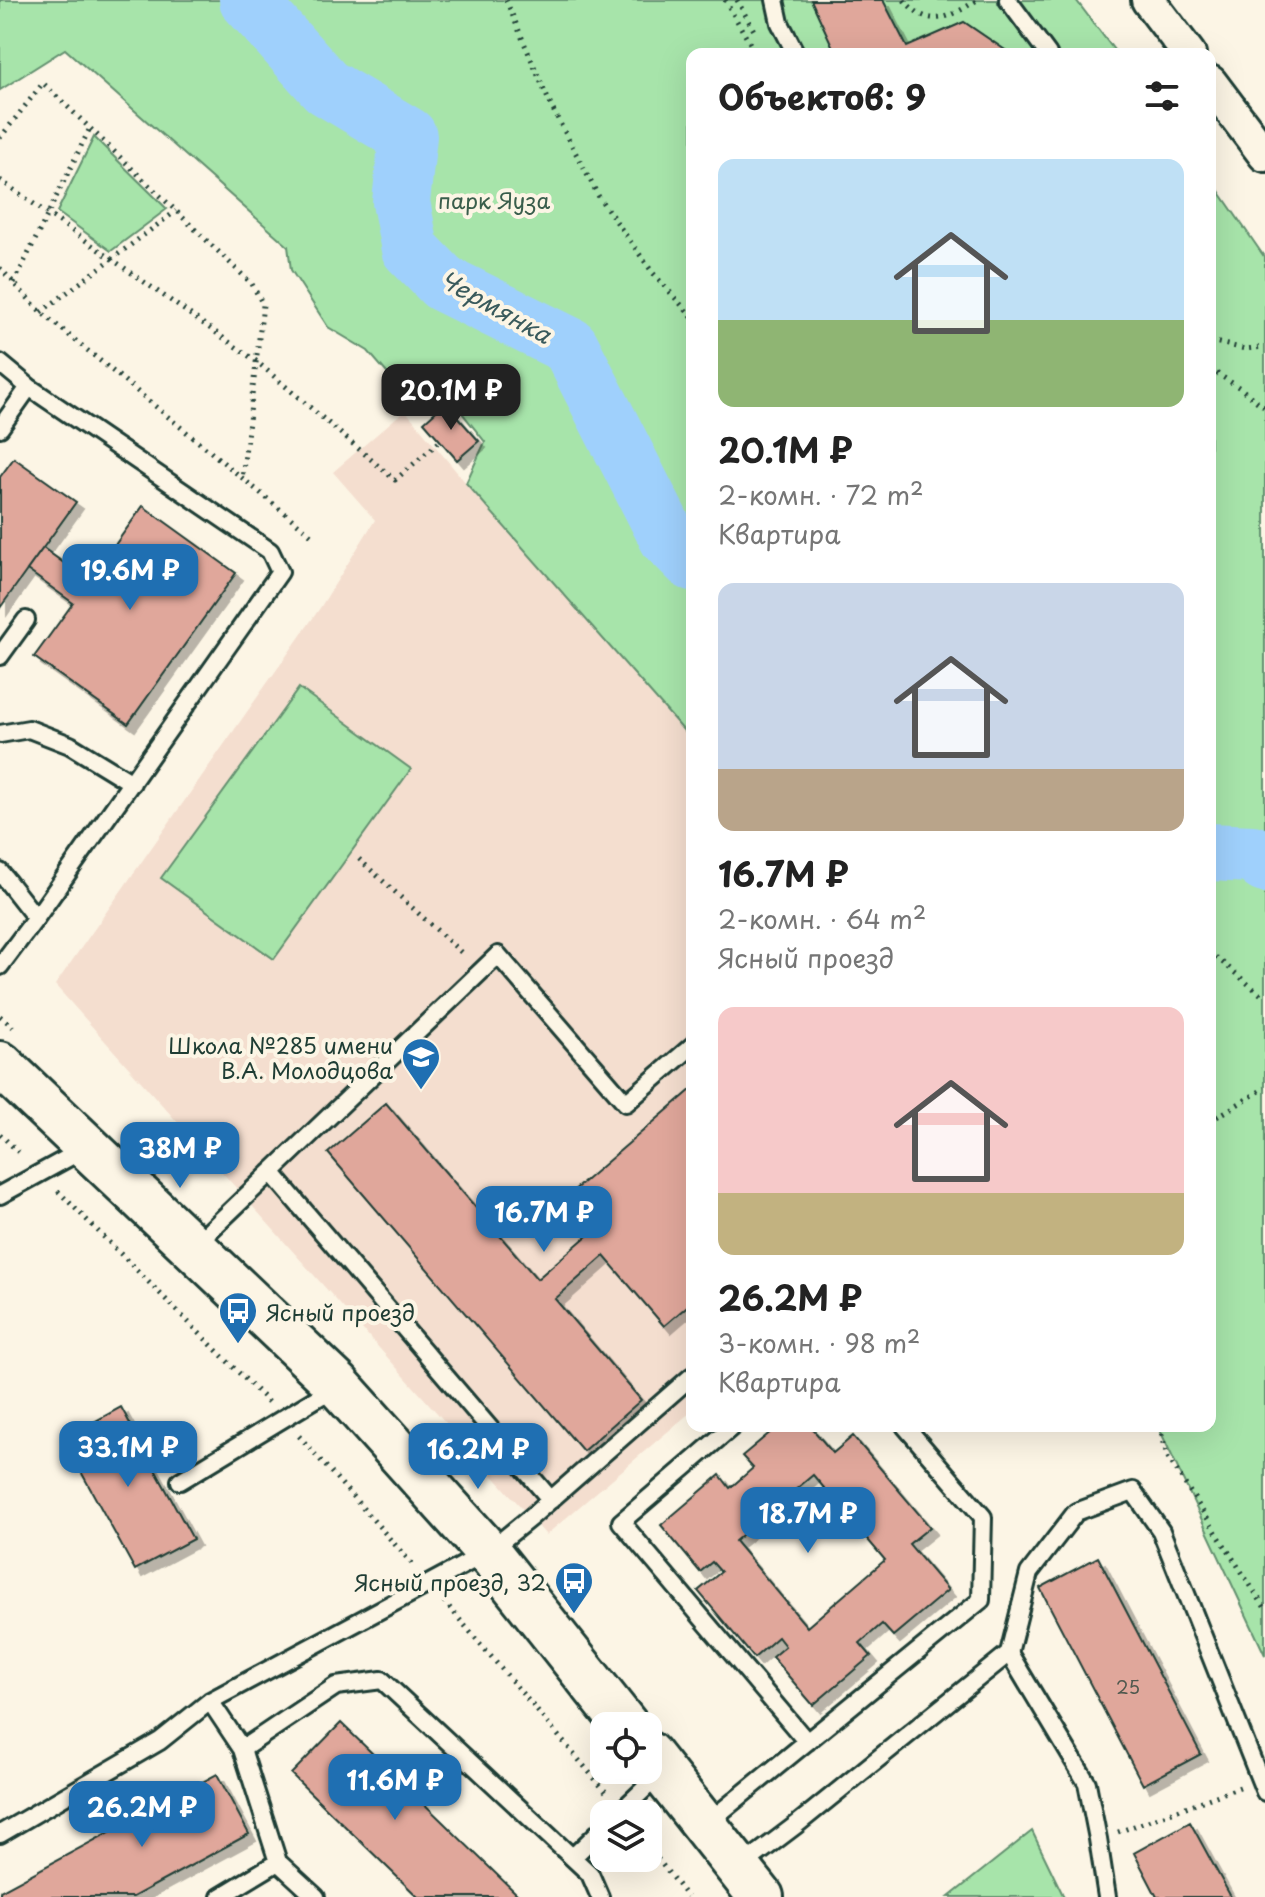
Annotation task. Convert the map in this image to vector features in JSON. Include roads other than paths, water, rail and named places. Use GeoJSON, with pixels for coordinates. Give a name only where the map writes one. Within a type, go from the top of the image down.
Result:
{"type":"FeatureCollection","features":[{"type":"Feature","properties":{"kind":"street"},"geometry":{"type":"LineString","coordinates":[[1148,0],[1184,48]]}},
{"type":"Feature","properties":{"kind":"street"},"geometry":{"type":"LineString","coordinates":[[1216,98],[1265,155]]}},
{"type":"Feature","properties":{"kind":"street"},"geometry":{"type":"LineString","coordinates":[[0,1064],[338,1385],[488,1552],[615,1712]]}},
{"type":"Feature","properties":{"kind":"street"},"geometry":{"type":"LineString","coordinates":[[662,1772],[750,1883]]}},
{"type":"Feature","properties":{"kind":"lane"},"geometry":{"type":"LineString","coordinates":[[775,0],[780,23],[793,48]]}},
{"type":"Feature","properties":{"kind":"lane"},"geometry":{"type":"LineString","coordinates":[[1008,0],[1044,48]]}},
{"type":"Feature","properties":{"kind":"lane"},"geometry":{"type":"LineString","coordinates":[[0,363],[29,387],[270,551],[280,572],[0,966]]}},
{"type":"Feature","properties":{"kind":"lane"},"geometry":{"type":"LineString","coordinates":[[0,428],[29,387]]}},
{"type":"Feature","properties":{"kind":"lane"},"geometry":{"type":"LineString","coordinates":[[0,656],[26,620]]}},
{"type":"Feature","properties":{"kind":"lane"},"geometry":{"type":"LineString","coordinates":[[0,734],[29,729],[70,745],[132,783]]}},
{"type":"Feature","properties":{"kind":"lane"},"geometry":{"type":"LineString","coordinates":[[0,872],[36,918]]}},
{"type":"Feature","properties":{"kind":"lane"},"geometry":{"type":"LineString","coordinates":[[192,1248],[498,955],[626,1103],[686,1051]]}},
{"type":"Feature","properties":{"kind":"lane"},"geometry":{"type":"LineString","coordinates":[[0,1195],[87,1148]]}},
{"type":"Feature","properties":{"kind":"lane"},"geometry":{"type":"LineString","coordinates":[[271,1172],[551,1500]]}},
{"type":"Feature","properties":{"kind":"lane"},"geometry":{"type":"LineString","coordinates":[[0,1834],[160,1741],[210,1701],[488,1552],[686,1381]]}},
{"type":"Feature","properties":{"kind":"lane"},"geometry":{"type":"LineString","coordinates":[[180,1481],[338,1385]]}},
{"type":"Feature","properties":{"kind":"lane"},"geometry":{"type":"LineString","coordinates":[[726,1432],[621,1522],[807,1742]]}},
{"type":"Feature","properties":{"kind":"lane"},"geometry":{"type":"LineString","coordinates":[[705,1825],[981,1600],[983,1517],[910,1432]]}},
{"type":"Feature","properties":{"kind":"lane"},"geometry":{"type":"LineString","coordinates":[[750,1883],[796,1825],[1009,1653],[1029,1573],[1076,1512],[1133,1491],[1161,1531],[1263,1786]]}},
{"type":"Feature","properties":{"kind":"lane"},"geometry":{"type":"LineString","coordinates":[[1009,1653],[1087,1783],[1107,1897]]}},
{"type":"Feature","properties":{"kind":"lane"},"geometry":{"type":"LineString","coordinates":[[242,1749],[336,1686],[382,1680],[573,1857],[590,1874],[600,1897]]}},
{"type":"Feature","properties":{"kind":"lane"},"geometry":{"type":"LineString","coordinates":[[210,1701],[242,1749],[278,1862],[316,1897]]}},
{"type":"Feature","properties":{"kind":"lane"},"geometry":{"type":"LineString","coordinates":[[573,1857],[590,1841]]}},
{"type":"Feature","properties":{"kind":"lane"},"geometry":{"type":"LineString","coordinates":[[220,1897],[278,1862]]}},
{"type":"Feature","properties":{"kind":"waterway","name":"Чермянка"},"geometry":{"type":"LineString","coordinates":[[248,0],[326,87],[408,136],[401,202],[410,249],[443,283],[570,346],[668,538],[686,556]]}},
{"type":"Feature","properties":{"kind":"waterway","name":"Чермянка"},"geometry":{"type":"LineString","coordinates":[[1216,852],[1252,854],[1265,864]]}},
{"type":"Feature","properties":{"kind":"place","name":"Школа №285 имени В.А. Молодцова"},"geometry":{"type":"Point","coordinates":[421,1091]}},
{"type":"Feature","properties":{"kind":"place","name":"Ясный проезд"},"geometry":{"type":"Point","coordinates":[238,1345]}},
{"type":"Feature","properties":{"kind":"place","name":"Ясный проезд, 32"},"geometry":{"type":"Point","coordinates":[574,1615]}},
{"type":"Feature","properties":{"kind":"park label","name":"парк Яуза"},"geometry":{"type":"Point","coordinates":[494,199]}}]}
